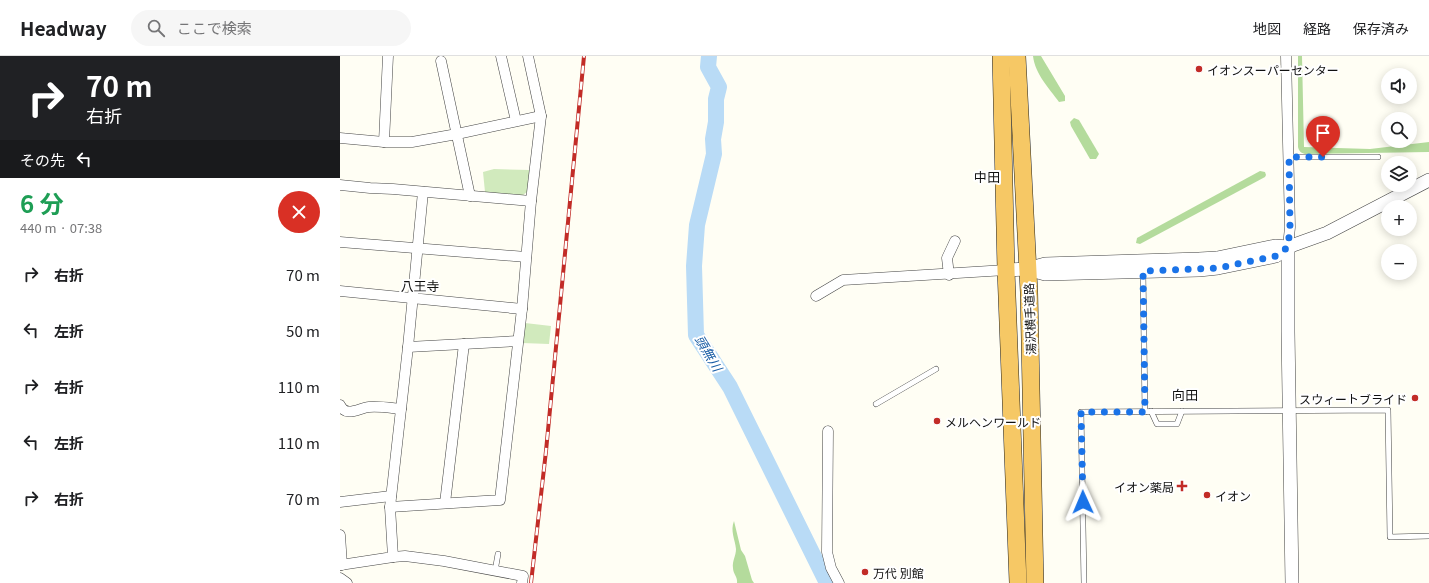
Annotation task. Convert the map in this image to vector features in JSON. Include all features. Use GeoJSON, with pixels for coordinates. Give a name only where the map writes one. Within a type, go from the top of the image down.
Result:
{"type":"FeatureCollection","features":[{"type":"Feature","properties":{"kind":"highway","name":"湯沢横手道路"},"geometry":{"type":"LineString","coordinates":[[1001,56],[1006,270],[1018,583]]}},
{"type":"Feature","properties":{"kind":"highway","name":"湯沢横手道路"},"geometry":{"type":"LineString","coordinates":[[1017,56],[1029,308],[1035,583]]}},
{"type":"Feature","properties":{"kind":"street"},"geometry":{"type":"LineString","coordinates":[[384,142],[388,56]]}},
{"type":"Feature","properties":{"kind":"street"},"geometry":{"type":"LineString","coordinates":[[501,56],[516,121]]}},
{"type":"Feature","properties":{"kind":"street"},"geometry":{"type":"LineString","coordinates":[[390,507],[500,500],[522,309],[540,116],[528,56]]}},
{"type":"Feature","properties":{"kind":"street"},"geometry":{"type":"LineString","coordinates":[[1286,56],[1290,227],[1288,247],[1292,583]]}},
{"type":"Feature","properties":{"kind":"street"},"geometry":{"type":"LineString","coordinates":[[441,61],[470,196]]}},
{"type":"Feature","properties":{"kind":"street"},"geometry":{"type":"LineString","coordinates":[[340,138],[384,142],[412,142],[540,116]]}},
{"type":"Feature","properties":{"kind":"street"},"geometry":{"type":"LineString","coordinates":[[1027,269],[1045,274],[1218,268],[1276,256],[1288,247],[1327,233],[1429,180]]}},
{"type":"Feature","properties":{"kind":"street"},"geometry":{"type":"LineString","coordinates":[[340,185],[531,201]]}},
{"type":"Feature","properties":{"kind":"street"},"geometry":{"type":"LineString","coordinates":[[393,557],[390,507],[408,347],[423,192]]}},
{"type":"Feature","properties":{"kind":"street"},"geometry":{"type":"LineString","coordinates":[[949,275],[947,258],[955,240]]}},
{"type":"Feature","properties":{"kind":"street"},"geometry":{"type":"LineString","coordinates":[[340,242],[526,257]]}},
{"type":"Feature","properties":{"kind":"street"},"geometry":{"type":"LineString","coordinates":[[816,296],[843,280],[949,275],[1027,269],[1045,264],[1199,260],[1217,258],[1275,246],[1288,247]]}},
{"type":"Feature","properties":{"kind":"street"},"geometry":{"type":"LineString","coordinates":[[340,291],[522,309]]}},
{"type":"Feature","properties":{"kind":"street"},"geometry":{"type":"LineString","coordinates":[[408,347],[518,341]]}},
{"type":"Feature","properties":{"kind":"street"},"geometry":{"type":"LineString","coordinates":[[445,503],[464,344]]}},
{"type":"Feature","properties":{"kind":"street"},"geometry":{"type":"LineString","coordinates":[[340,405],[342,409],[348,412],[357,411],[368,407],[401,409]]}},
{"type":"Feature","properties":{"kind":"street"},"geometry":{"type":"LineString","coordinates":[[828,432],[827,552],[831,568],[839,583]]}},
{"type":"Feature","properties":{"kind":"street"},"geometry":{"type":"LineString","coordinates":[[340,502],[391,496]]}},
{"type":"Feature","properties":{"kind":"street"},"geometry":{"type":"LineString","coordinates":[[340,535],[341,565],[405,556],[444,561],[523,576],[522,583]]}},
{"type":"Feature","properties":{"kind":"street"},"geometry":{"type":"LineString","coordinates":[[340,578],[347,583]]}},
{"type":"Feature","properties":{"kind":"lane"},"geometry":{"type":"LineString","coordinates":[[1289,157],[1378,157]]}},
{"type":"Feature","properties":{"kind":"lane"},"geometry":{"type":"LineString","coordinates":[[1143,271],[1145,412]]}},
{"type":"Feature","properties":{"kind":"lane"},"geometry":{"type":"LineString","coordinates":[[876,404],[936,369]]}},
{"type":"Feature","properties":{"kind":"lane"},"geometry":{"type":"LineString","coordinates":[[1084,583],[1081,412],[1388,410],[1390,537],[1429,536]]}},
{"type":"Feature","properties":{"kind":"lane"},"geometry":{"type":"LineString","coordinates":[[1151,412],[1157,424],[1177,424],[1182,411]]}},
{"type":"Feature","properties":{"kind":"lane"},"geometry":{"type":"LineString","coordinates":[[496,571],[498,554]]}},
{"type":"Feature","properties":{"kind":"green space"},"geometry":{"type":"Polygon","coordinates":[[[1033,56],[1041,56],[1065,96],[1065,101],[1059,102],[1039,75],[1033,56]]]}},
{"type":"Feature","properties":{"kind":"green space"},"geometry":{"type":"Polygon","coordinates":[[[1298,56],[1302,56],[1304,147],[1370,149],[1417,148],[1417,143],[1429,142],[1429,152],[1305,154],[1300,151],[1298,147],[1298,56]]]}},
{"type":"Feature","properties":{"kind":"green space"},"geometry":{"type":"Polygon","coordinates":[[[1074,118],[1079,120],[1099,154],[1096,159],[1090,159],[1071,126],[1070,122],[1074,118]]]}},
{"type":"Feature","properties":{"kind":"green space"},"geometry":{"type":"Polygon","coordinates":[[[494,169],[530,170],[528,191],[522,196],[485,192],[483,172],[494,169]]]}},
{"type":"Feature","properties":{"kind":"green space"},"geometry":{"type":"Polygon","coordinates":[[[1260,171],[1265,172],[1265,177],[1140,244],[1136,243],[1137,238],[1260,171]]]}},
{"type":"Feature","properties":{"kind":"green space"},"geometry":{"type":"Polygon","coordinates":[[[525,323],[551,326],[549,344],[522,343],[525,323]]]}},
{"type":"Feature","properties":{"kind":"green space"},"geometry":{"type":"Polygon","coordinates":[[[734,521],[741,550],[745,556],[754,583],[737,583],[733,565],[736,549],[733,532],[734,521]]]}},
{"type":"Feature","properties":{"kind":"waterway","name":"頭無川"},"geometry":{"type":"LineString","coordinates":[[709,56],[708,67],[719,87],[716,99],[716,122],[713,139],[714,154],[697,225],[694,266],[696,335],[730,387],[827,583]]}},
{"type":"Feature","properties":{"kind":"railway"},"geometry":{"type":"LineString","coordinates":[[531,583],[546,451],[584,56]]}},
{"type":"Feature","properties":{"kind":"place","name":"イオンスーパーセンター"},"geometry":{"type":"Point","coordinates":[1199,69]}},
{"type":"Feature","properties":{"kind":"place","name":"スウィートブライド"},"geometry":{"type":"Point","coordinates":[1415,398]}},
{"type":"Feature","properties":{"kind":"place","name":"メルヘンワールド"},"geometry":{"type":"Point","coordinates":[937,421]}},
{"type":"Feature","properties":{"kind":"place","name":"イオン薬局"},"geometry":{"type":"Point","coordinates":[1182,486]}},
{"type":"Feature","properties":{"kind":"place","name":"イオン"},"geometry":{"type":"Point","coordinates":[1207,495]}},
{"type":"Feature","properties":{"kind":"place","name":"万代 別館"},"geometry":{"type":"Point","coordinates":[865,572]}},
{"type":"Feature","properties":{"kind":"district","name":"中田"},"geometry":{"type":"Point","coordinates":[987,176]}},
{"type":"Feature","properties":{"kind":"district","name":"八王寺"},"geometry":{"type":"Point","coordinates":[420,285]}},
{"type":"Feature","properties":{"kind":"district","name":"向田"},"geometry":{"type":"Point","coordinates":[1185,394]}},
{"type":"Feature","properties":{"kind":"route"},"geometry":{"type":"LineString","coordinates":[[1083,502],[1081,412],[1145,412],[1143,271],[1199,270],[1218,268],[1276,256],[1288,247],[1290,227],[1289,157],[1323,157]]}}]}
